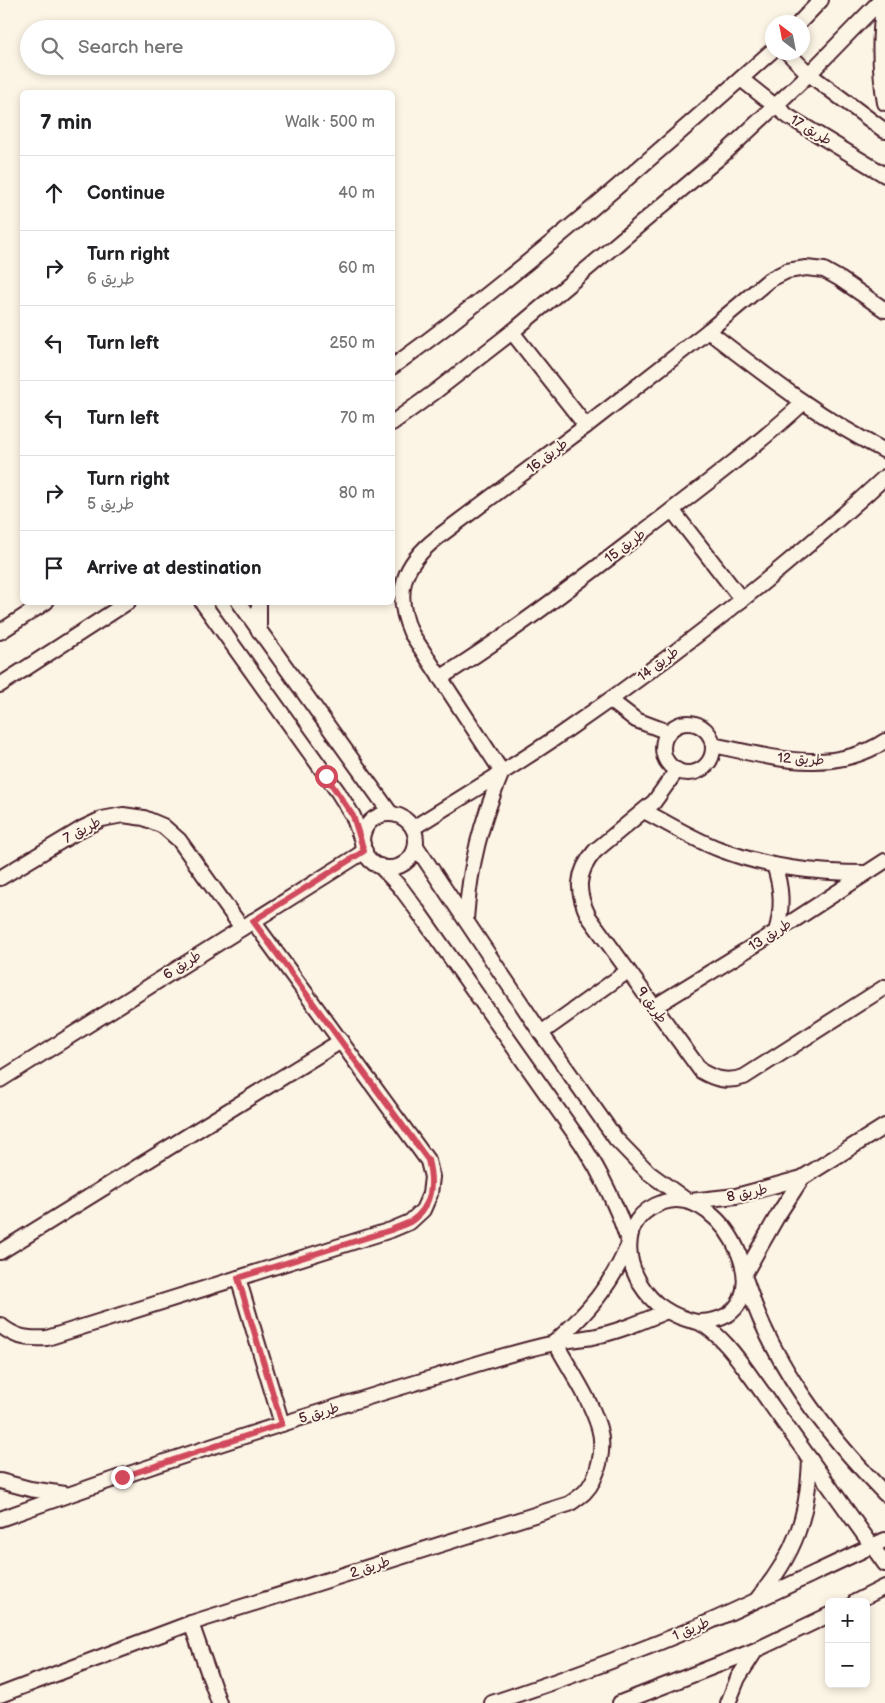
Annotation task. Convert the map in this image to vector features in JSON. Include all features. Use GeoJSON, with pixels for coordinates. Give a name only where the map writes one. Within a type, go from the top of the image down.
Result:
{"type":"FeatureCollection","features":[{"type":"Feature","properties":{"kind":"street"},"geometry":{"type":"LineString","coordinates":[[807,15],[821,0]]}},
{"type":"Feature","properties":{"kind":"street"},"geometry":{"type":"LineString","coordinates":[[395,421],[436,392],[512,332],[676,196],[775,107],[883,0]]}},
{"type":"Feature","properties":{"kind":"street"},"geometry":{"type":"LineString","coordinates":[[883,0],[879,54],[885,103]]}},
{"type":"Feature","properties":{"kind":"street"},"geometry":{"type":"LineString","coordinates":[[395,365],[480,302],[765,57]]}},
{"type":"Feature","properties":{"kind":"street"},"geometry":{"type":"LineString","coordinates":[[795,60],[809,74],[885,131]]}},
{"type":"Feature","properties":{"kind":"street","name":"طريق 17"},"geometry":{"type":"LineString","coordinates":[[741,79],[789,118],[885,175]]}},
{"type":"Feature","properties":{"kind":"street","name":"طريق 16"},"geometry":{"type":"LineString","coordinates":[[502,772],[411,633],[404,618],[401,604],[403,586],[408,570],[417,555],[427,545],[586,426],[708,331],[770,280],[787,271],[806,268],[824,270],[885,310]]}},
{"type":"Feature","properties":{"kind":"street"},"geometry":{"type":"LineString","coordinates":[[708,331],[803,403],[838,426],[885,451]]}},
{"type":"Feature","properties":{"kind":"street"},"geometry":{"type":"LineString","coordinates":[[512,332],[586,426]]}},
{"type":"Feature","properties":{"kind":"street","name":"طريق 15"},"geometry":{"type":"LineString","coordinates":[[440,678],[512,632],[752,448],[803,403]]}},
{"type":"Feature","properties":{"kind":"street","name":"طريق 14"},"geometry":{"type":"LineString","coordinates":[[413,828],[559,736],[610,700],[742,600],[885,478]]}},
{"type":"Feature","properties":{"kind":"street"},"geometry":{"type":"LineString","coordinates":[[672,510],[742,600]]}},
{"type":"Feature","properties":{"kind":"street"},"geometry":{"type":"LineString","coordinates":[[0,632],[41,605]]}},
{"type":"Feature","properties":{"kind":"street"},"geometry":{"type":"LineString","coordinates":[[0,685],[123,605]]}},
{"type":"Feature","properties":{"kind":"street"},"geometry":{"type":"LineString","coordinates":[[204,605],[338,792],[353,816],[368,857],[380,866],[400,887],[582,1144],[610,1194],[640,1283],[652,1298],[667,1311],[683,1318],[700,1322],[713,1322],[724,1318],[740,1301],[745,1290],[745,1276]]}},
{"type":"Feature","properties":{"kind":"street"},"geometry":{"type":"LineString","coordinates":[[241,605],[391,814]]}},
{"type":"Feature","properties":{"kind":"street"},"geometry":{"type":"LineString","coordinates":[[259,605],[259,631]]}},
{"type":"Feature","properties":{"kind":"street"},"geometry":{"type":"LineString","coordinates":[[610,700],[636,720],[668,732]]}},
{"type":"Feature","properties":{"kind":"street"},"geometry":{"type":"LineString","coordinates":[[691,722],[699,725],[711,736],[714,745],[710,760],[706,766],[692,773],[677,770],[669,765],[664,758],[664,740],[668,732],[674,726],[682,723],[691,722]]}},
{"type":"Feature","properties":{"kind":"street","name":"طريق 12"},"geometry":{"type":"LineString","coordinates":[[714,745],[790,761],[819,762],[848,758],[876,747],[885,741]]}},
{"type":"Feature","properties":{"kind":"street","name":"طريق 9"},"geometry":{"type":"LineString","coordinates":[[677,770],[662,792],[644,811],[594,851],[587,860],[582,871],[580,895],[584,906],[628,971],[701,1071],[711,1077],[722,1080],[744,1077],[885,987]]}},
{"type":"Feature","properties":{"kind":"street"},"geometry":{"type":"LineString","coordinates":[[466,919],[468,889],[475,851],[490,800],[502,772]]}},
{"type":"Feature","properties":{"kind":"street"},"geometry":{"type":"LineString","coordinates":[[644,811],[694,838],[720,849],[774,866],[812,871],[866,873]]}},
{"type":"Feature","properties":{"kind":"street"},"geometry":{"type":"LineString","coordinates":[[364,847],[364,831],[372,820],[378,816],[391,814],[404,818],[413,828],[416,836],[416,846],[410,858],[400,866],[380,866]]}},
{"type":"Feature","properties":{"kind":"street","name":"طريق 7"},"geometry":{"type":"LineString","coordinates":[[0,878],[83,828],[102,819],[122,815],[144,818],[163,826],[179,840],[341,1041],[428,1160],[432,1177],[430,1194],[423,1210],[410,1222],[391,1230],[47,1338],[28,1339],[10,1333],[0,1325]]}},
{"type":"Feature","properties":{"kind":"street"},"geometry":{"type":"LineString","coordinates":[[416,846],[541,1033],[616,1139],[649,1173],[716,1219],[726,1231],[734,1244],[766,1332],[799,1390],[849,1457],[885,1494]]}},
{"type":"Feature","properties":{"kind":"street","name":"طريق 6"},"geometry":{"type":"LineString","coordinates":[[0,1080],[248,924],[364,847]]}},
{"type":"Feature","properties":{"kind":"street","name":"طريق 13"},"geometry":{"type":"LineString","coordinates":[[654,1008],[885,861]]}},
{"type":"Feature","properties":{"kind":"street"},"geometry":{"type":"LineString","coordinates":[[774,866],[780,885],[782,905],[776,932]]}},
{"type":"Feature","properties":{"kind":"street"},"geometry":{"type":"LineString","coordinates":[[541,1033],[628,971]]}},
{"type":"Feature","properties":{"kind":"street"},"geometry":{"type":"LineString","coordinates":[[0,1252],[341,1041]]}},
{"type":"Feature","properties":{"kind":"street","name":"طريق 8"},"geometry":{"type":"LineString","coordinates":[[688,1201],[736,1196],[802,1178],[885,1126]]}},
{"type":"Feature","properties":{"kind":"street","name":"طريق 8"},"geometry":{"type":"LineString","coordinates":[[745,1276],[778,1215],[802,1178]]}},
{"type":"Feature","properties":{"kind":"street"},"geometry":{"type":"LineString","coordinates":[[628,1243],[633,1226],[641,1215],[652,1206],[666,1201],[688,1201]]}},
{"type":"Feature","properties":{"kind":"street","name":"طريق 5"},"geometry":{"type":"LineString","coordinates":[[555,1342],[598,1298],[610,1282],[628,1243]]}},
{"type":"Feature","properties":{"kind":"street"},"geometry":{"type":"LineString","coordinates":[[238,1278],[282,1424]]}},
{"type":"Feature","properties":{"kind":"street","name":"طريق 5"},"geometry":{"type":"LineString","coordinates":[[0,1519],[282,1424],[555,1342],[594,1336],[631,1326],[667,1311]]}},
{"type":"Feature","properties":{"kind":"street"},"geometry":{"type":"LineString","coordinates":[[700,1322],[729,1348],[810,1459],[879,1543],[885,1564]]}},
{"type":"Feature","properties":{"kind":"street","name":"طريق 2"},"geometry":{"type":"LineString","coordinates":[[0,1695],[192,1623],[568,1504],[585,1492],[596,1475],[601,1453],[599,1430],[590,1408],[555,1342]]}},
{"type":"Feature","properties":{"kind":"street"},"geometry":{"type":"LineString","coordinates":[[755,1601],[772,1581],[786,1559],[797,1536],[805,1511],[810,1459]]}},
{"type":"Feature","properties":{"kind":"street"},"geometry":{"type":"LineString","coordinates":[[0,1481],[30,1489],[68,1495]]}},
{"type":"Feature","properties":{"kind":"street","name":"طريق 1"},"geometry":{"type":"LineString","coordinates":[[492,1703],[612,1661],[755,1601],[879,1543]]}},
{"type":"Feature","properties":{"kind":"street"},"geometry":{"type":"LineString","coordinates":[[863,1598],[885,1587]]}},
{"type":"Feature","properties":{"kind":"street"},"geometry":{"type":"LineString","coordinates":[[620,1703],[756,1650],[825,1617]]}},
{"type":"Feature","properties":{"kind":"street"},"geometry":{"type":"LineString","coordinates":[[192,1623],[219,1703]]}},
{"type":"Feature","properties":{"kind":"street"},"geometry":{"type":"LineString","coordinates":[[728,1703],[738,1678],[756,1650]]}},
{"type":"Feature","properties":{"kind":"route"},"geometry":{"type":"LineString","coordinates":[[122,1477],[282,1424],[238,1278],[391,1230],[410,1222],[423,1210],[430,1194],[432,1177],[428,1160],[253,921],[364,851],[353,816],[326,776]]}}]}
